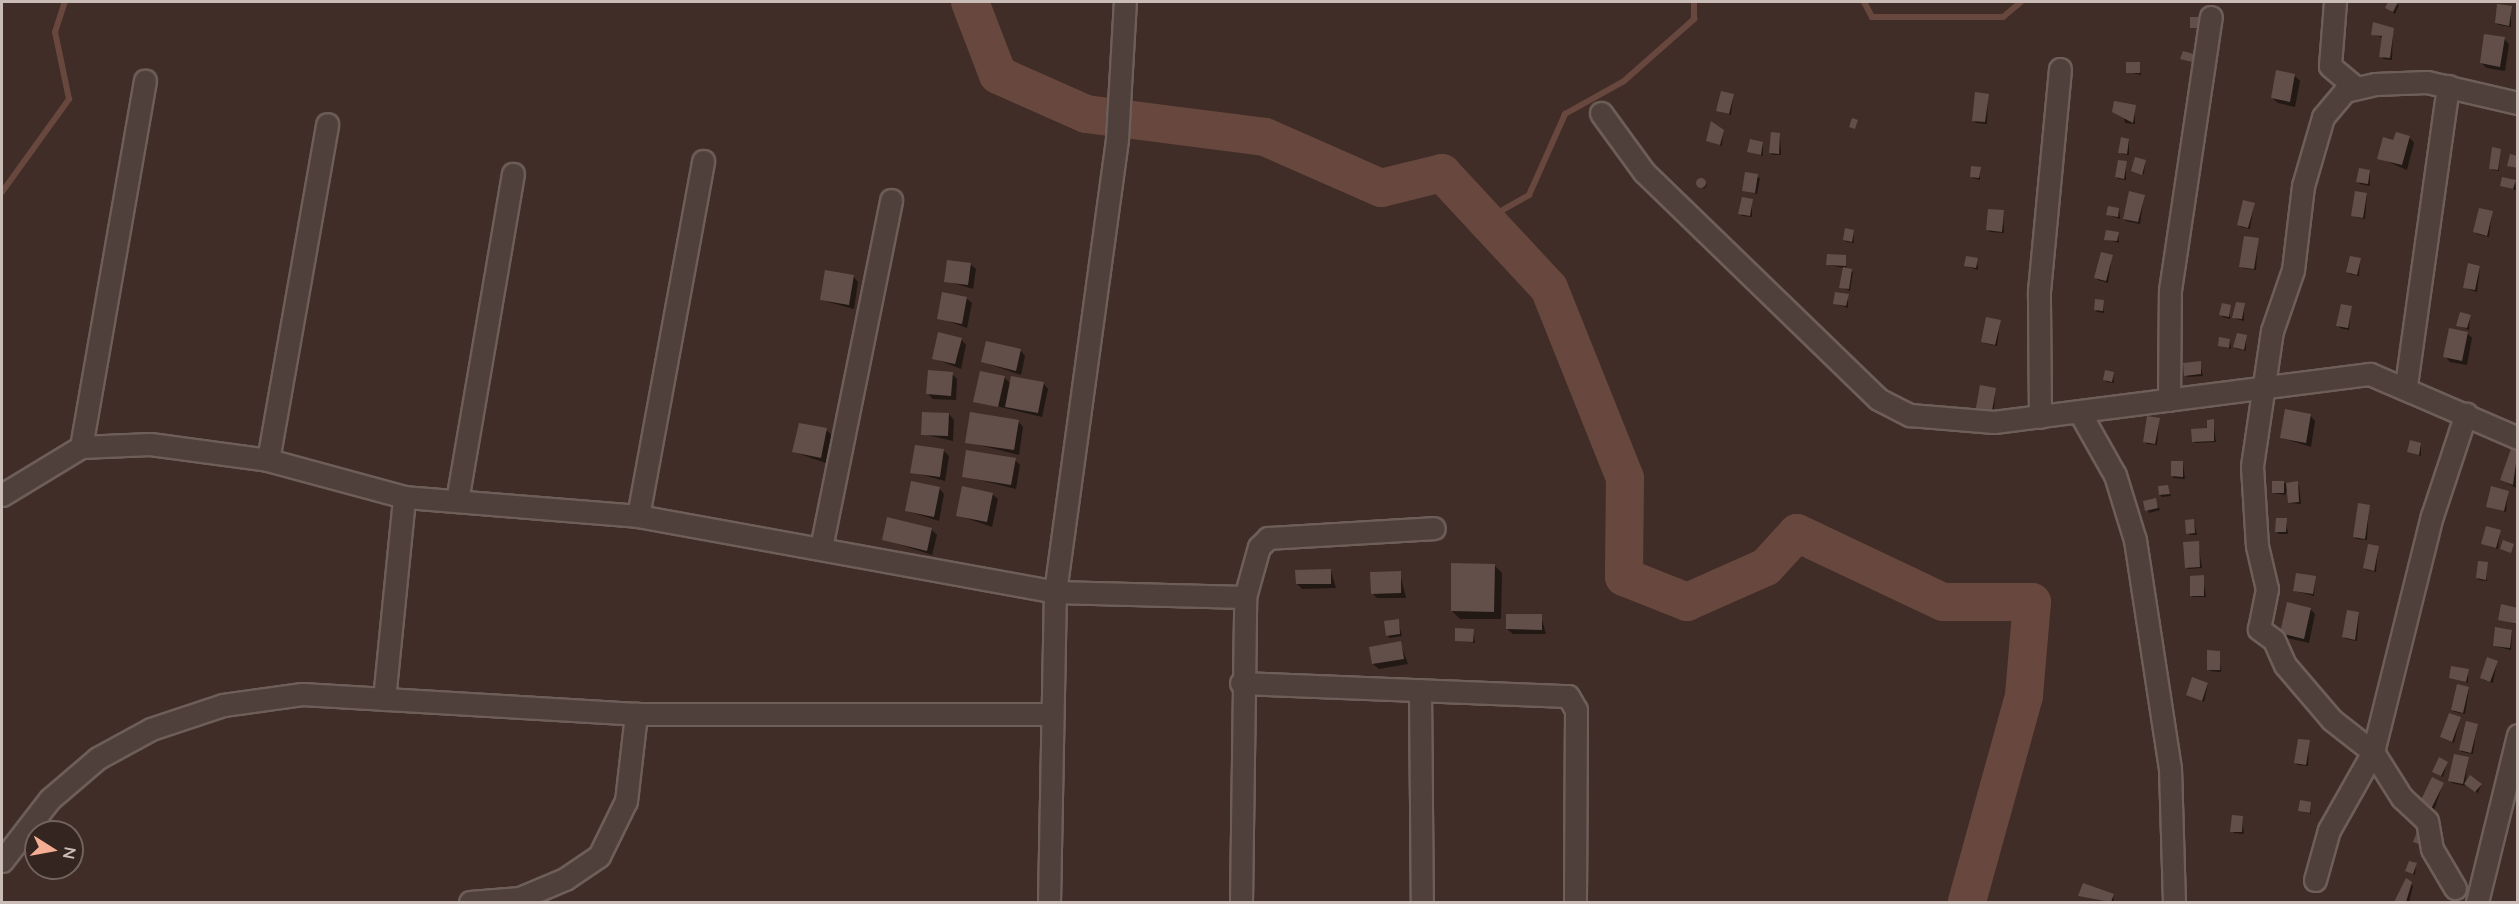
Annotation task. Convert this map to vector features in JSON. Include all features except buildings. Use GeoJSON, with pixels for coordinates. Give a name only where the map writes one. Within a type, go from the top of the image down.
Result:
{"type":"FeatureCollection","features":[{"type":"Feature","properties":{"kind":"street"},"geometry":{"type":"LineString","coordinates":[[1049,903],[1050,714],[1055,592],[1117,139],[1118,87],[1125,2]]}},
{"type":"Feature","properties":{"kind":"street"},"geometry":{"type":"LineString","coordinates":[[2335,2],[2323,117],[2303,186],[2293,270],[2272,331],[2267,385],[2252,466],[2257,546],[2266,589],[2259,629],[2274,640],[2285,665],[2332,720],[2373,752],[2402,798],[2427,821],[2432,849],[2455,888]]}},
{"type":"Feature","properties":{"kind":"street"},"geometry":{"type":"LineString","coordinates":[[2169,400],[2170,290],[2211,17]]}},
{"type":"Feature","properties":{"kind":"street"},"geometry":{"type":"LineString","coordinates":[[2330,66],[2356,88]]}},
{"type":"Feature","properties":{"kind":"street"},"geometry":{"type":"LineString","coordinates":[[2040,417],[2039,291],[2060,69]]}},
{"type":"Feature","properties":{"kind":"street"},"geometry":{"type":"LineString","coordinates":[[81,447],[145,81]]}},
{"type":"Feature","properties":{"kind":"street"},"geometry":{"type":"LineString","coordinates":[[2323,117],[2344,91],[2356,88],[2448,86],[2517,103]]}},
{"type":"Feature","properties":{"kind":"street"},"geometry":{"type":"LineString","coordinates":[[2406,385],[2448,86]]}},
{"type":"Feature","properties":{"kind":"street"},"geometry":{"type":"LineString","coordinates":[[1601,113],[1644,172],[1878,399],[1910,415],[1940,421],[2040,417],[2267,385],[2370,374],[2406,385],[2466,413],[2517,432]]}},
{"type":"Feature","properties":{"kind":"street"},"geometry":{"type":"LineString","coordinates":[[268,460],[327,124]]}},
{"type":"Feature","properties":{"kind":"street"},"geometry":{"type":"LineString","coordinates":[[638,516],[703,161]]}},
{"type":"Feature","properties":{"kind":"street"},"geometry":{"type":"LineString","coordinates":[[457,501],[513,174]]}},
{"type":"Feature","properties":{"kind":"street"},"geometry":{"type":"LineString","coordinates":[[821,548],[891,200]]}},
{"type":"Feature","properties":{"kind":"street"},"geometry":{"type":"LineString","coordinates":[[2080,413],[2115,475],[2135,540],[2170,768],[2174,903]]}},
{"type":"Feature","properties":{"kind":"street"},"geometry":{"type":"LineString","coordinates":[[2315,880],[2329,830],[2373,752],[2432,516],[2466,413]]}},
{"type":"Feature","properties":{"kind":"street"},"geometry":{"type":"LineString","coordinates":[[2,495],[81,447],[150,444],[268,460],[404,498],[638,516],[1055,592],[1245,597]]}},
{"type":"Feature","properties":{"kind":"street"},"geometry":{"type":"LineString","coordinates":[[384,699],[404,498]]}},
{"type":"Feature","properties":{"kind":"street"},"geometry":{"type":"LineString","coordinates":[[1241,903],[1241,683],[1245,597],[1259,547],[1268,538],[1434,528]]}},
{"type":"Feature","properties":{"kind":"street"},"geometry":{"type":"LineString","coordinates":[[1241,683],[1562,694],[1572,699],[1575,903]]}},
{"type":"Feature","properties":{"kind":"street"},"geometry":{"type":"LineString","coordinates":[[1420,690],[1422,903]]}},
{"type":"Feature","properties":{"kind":"street"},"geometry":{"type":"LineString","coordinates":[[2,861],[50,799],[98,758],[150,729],[223,705],[302,694],[636,714],[1050,714]]}},
{"type":"Feature","properties":{"kind":"street"},"geometry":{"type":"LineString","coordinates":[[470,903],[520,898],[565,879],[599,856],[626,801],[636,714]]}},
{"type":"Feature","properties":{"kind":"street"},"geometry":{"type":"LineString","coordinates":[[2477,903],[2517,735]]}},
{"type":"Feature","properties":{"kind":"waterway"},"geometry":{"type":"LineString","coordinates":[[2,192],[69,99],[55,32],[65,2]]}},
{"type":"Feature","properties":{"kind":"waterway"},"geometry":{"type":"LineString","coordinates":[[970,2],[998,75],[1086,114],[1265,137],[1381,188],[1442,173],[1549,288],[1625,478],[1624,577],[1687,602],[1766,567],[1797,533],[1943,602],[2032,602],[2024,696],[1967,902]]}},
{"type":"Feature","properties":{"kind":"waterway"},"geometry":{"type":"LineString","coordinates":[[1485,220],[1529,195],[1565,114],[1624,81],[1694,19],[1694,2]]}},
{"type":"Feature","properties":{"kind":"waterway"},"geometry":{"type":"LineString","coordinates":[[1864,2],[1872,17],[2003,17],[2021,2]]}}]}
